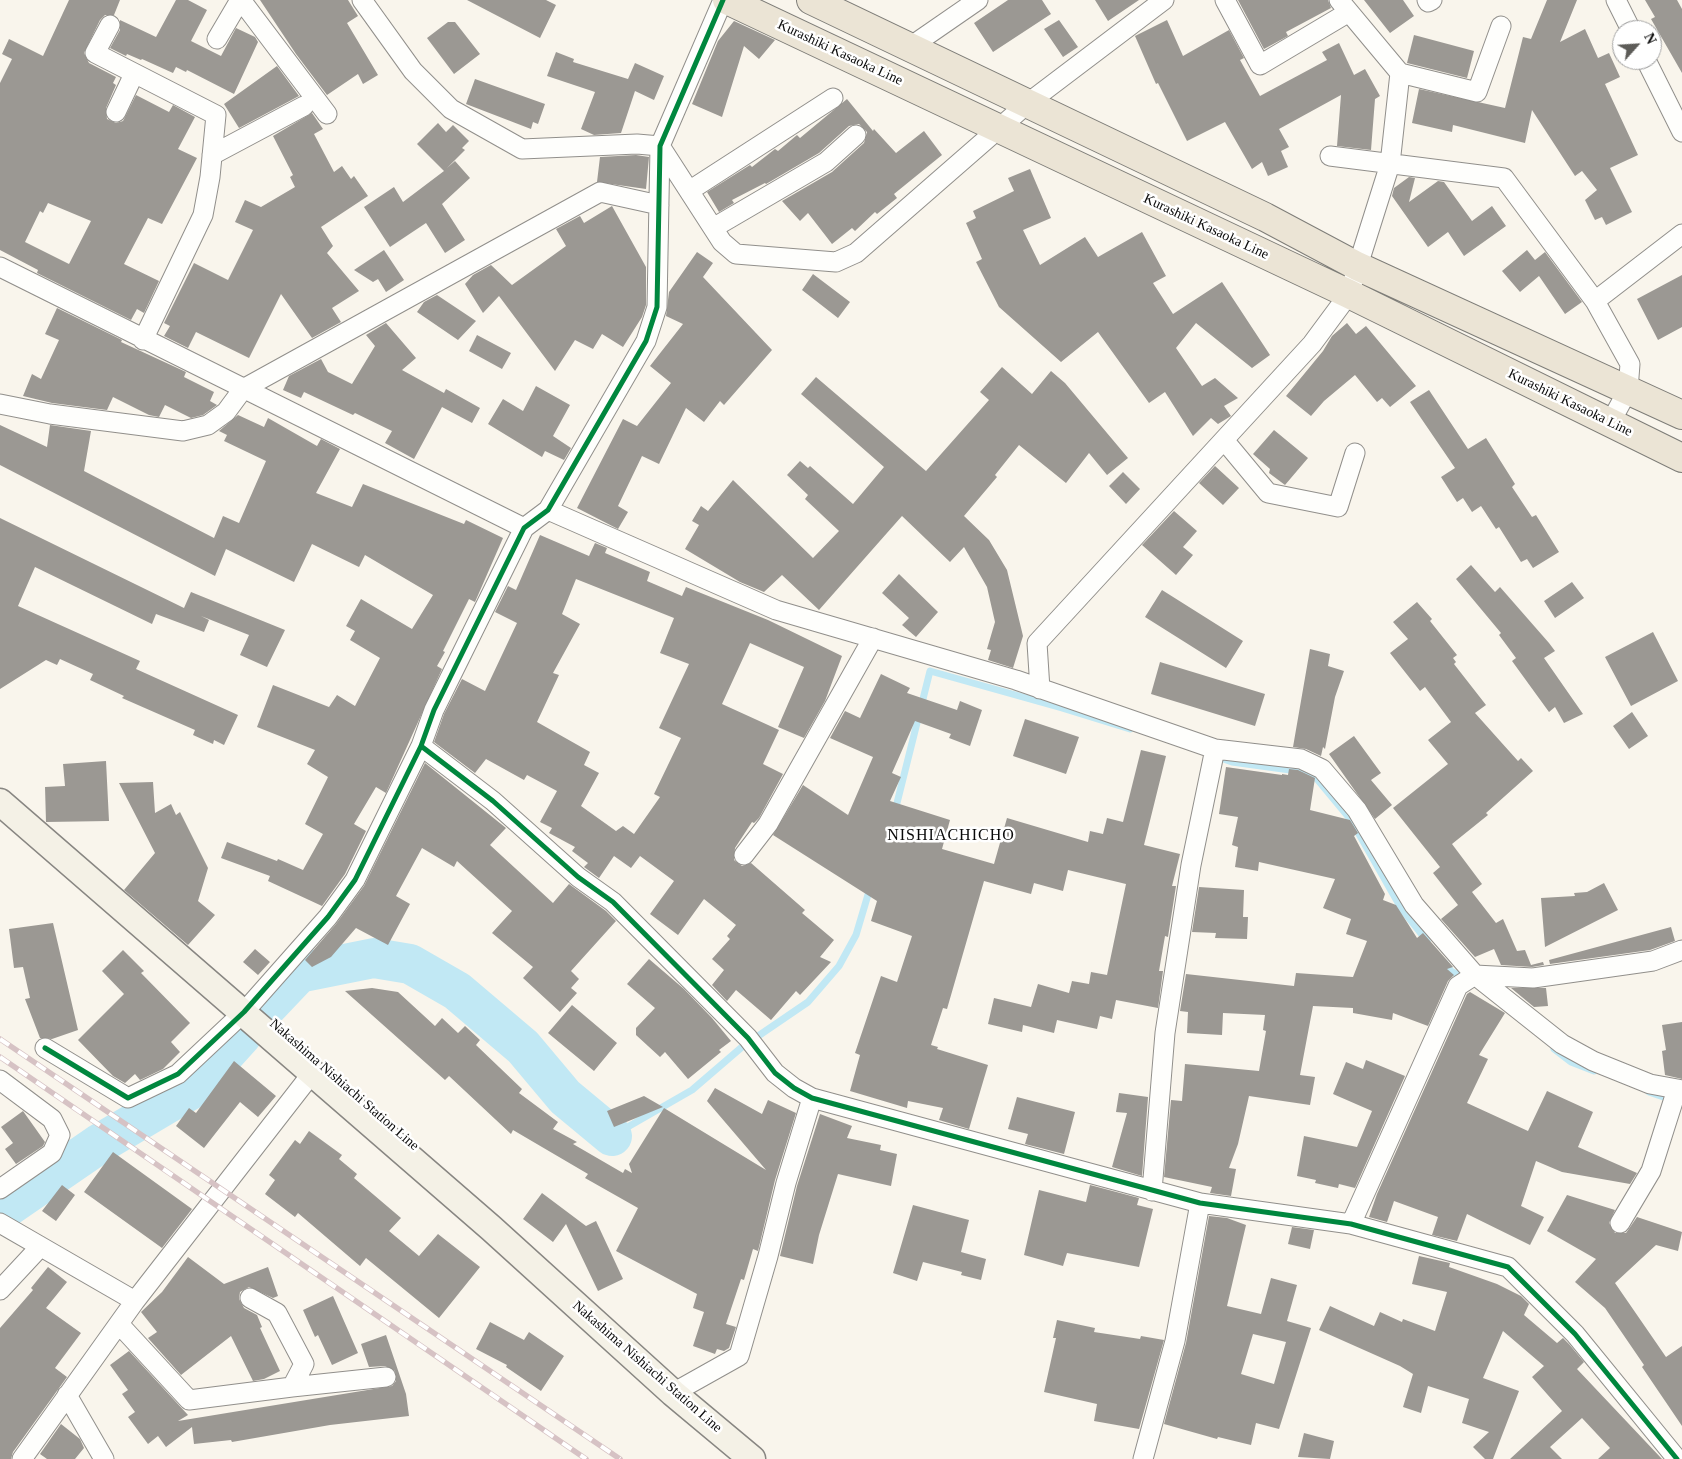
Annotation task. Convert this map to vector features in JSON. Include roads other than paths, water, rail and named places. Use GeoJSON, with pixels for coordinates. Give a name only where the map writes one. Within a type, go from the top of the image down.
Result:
{"type":"FeatureCollection","features":[{"type":"Feature","properties":{"kind":"main road","name":"Kurashiki Kasaoka Line"},"geometry":{"type":"LineString","coordinates":[[727,0],[1349,294],[1682,458]]}},
{"type":"Feature","properties":{"kind":"main road"},"geometry":{"type":"LineString","coordinates":[[810,0],[1265,218],[1357,266],[1682,415]]}},
{"type":"Feature","properties":{"kind":"main road","name":"Nakashima Nishiachi Station Line"},"geometry":{"type":"LineString","coordinates":[[0,802],[313,1072],[491,1228],[673,1393],[752,1459]]}},
{"type":"Feature","properties":{"kind":"street"},"geometry":{"type":"LineString","coordinates":[[217,39],[240,0],[327,114]]}},
{"type":"Feature","properties":{"kind":"street"},"geometry":{"type":"LineString","coordinates":[[46,1048],[128,1098],[178,1074],[244,1012],[328,916],[355,880],[421,746],[434,710],[524,528],[548,510],[646,341],[657,307],[660,146],[723,0]]}},
{"type":"Feature","properties":{"kind":"street"},"geometry":{"type":"LineString","coordinates":[[910,47],[978,0]]}},
{"type":"Feature","properties":{"kind":"street"},"geometry":{"type":"LineString","coordinates":[[660,146],[722,242],[736,254],[836,262],[856,253],[1028,103],[1164,0]]}},
{"type":"Feature","properties":{"kind":"street"},"geometry":{"type":"LineString","coordinates":[[1226,0],[1260,65],[1344,6],[1400,73],[1477,92],[1501,26]]}},
{"type":"Feature","properties":{"kind":"street"},"geometry":{"type":"LineString","coordinates":[[1427,0],[1428,2],[1432,0]]}},
{"type":"Feature","properties":{"kind":"street"},"geometry":{"type":"LineString","coordinates":[[1616,0],[1626,20]]}},
{"type":"Feature","properties":{"kind":"street"},"geometry":{"type":"LineString","coordinates":[[365,1],[413,71],[452,110],[522,149],[636,144],[660,146]]}},
{"type":"Feature","properties":{"kind":"street"},"geometry":{"type":"LineString","coordinates":[[110,25],[95,53],[216,115],[203,214],[143,340]]}},
{"type":"Feature","properties":{"kind":"street"},"geometry":{"type":"LineString","coordinates":[[1651,70],[1682,132]]}},
{"type":"Feature","properties":{"kind":"street"},"geometry":{"type":"LineString","coordinates":[[1040,688],[1037,643],[1312,344],[1349,294],[1390,164],[1400,73]]}},
{"type":"Feature","properties":{"kind":"street"},"geometry":{"type":"LineString","coordinates":[[116,112],[134,74]]}},
{"type":"Feature","properties":{"kind":"street"},"geometry":{"type":"LineString","coordinates":[[689,191],[833,98]]}},
{"type":"Feature","properties":{"kind":"street"},"geometry":{"type":"LineString","coordinates":[[212,155],[304,106]]}},
{"type":"Feature","properties":{"kind":"street"},"geometry":{"type":"LineString","coordinates":[[713,228],[826,162],[856,135]]}},
{"type":"Feature","properties":{"kind":"street"},"geometry":{"type":"LineString","coordinates":[[1330,156],[1504,178],[1595,301],[1630,364],[1628,390],[1610,423]]}},
{"type":"Feature","properties":{"kind":"street"},"geometry":{"type":"LineString","coordinates":[[0,404],[50,414],[183,431],[208,425],[226,412],[243,389],[600,192],[659,205]]}},
{"type":"Feature","properties":{"kind":"street"},"geometry":{"type":"LineString","coordinates":[[1595,301],[1682,234]]}},
{"type":"Feature","properties":{"kind":"street"},"geometry":{"type":"LineString","coordinates":[[0,267],[143,340],[524,528]]}},
{"type":"Feature","properties":{"kind":"street"},"geometry":{"type":"LineString","coordinates":[[1224,440],[1268,493],[1338,508],[1355,453]]}},
{"type":"Feature","properties":{"kind":"street"},"geometry":{"type":"LineString","coordinates":[[548,510],[776,610],[1040,688],[1215,748],[1301,759],[1322,768],[1356,810],[1414,905],[1475,975],[1562,1044],[1593,1061],[1650,1084],[1679,1090],[1651,1171],[1620,1223]]}},
{"type":"Feature","properties":{"kind":"street"},"geometry":{"type":"LineString","coordinates":[[744,854],[768,824],[873,638]]}},
{"type":"Feature","properties":{"kind":"street"},"geometry":{"type":"LineString","coordinates":[[421,746],[493,801],[578,877],[613,902],[751,1043],[784,1081],[812,1098],[1200,1203],[1350,1224],[1508,1267],[1575,1334],[1677,1459]]}},
{"type":"Feature","properties":{"kind":"street"},"geometry":{"type":"LineString","coordinates":[[1152,1190],[1165,1032],[1191,865],[1215,748]]}},
{"type":"Feature","properties":{"kind":"street"},"geometry":{"type":"LineString","coordinates":[[1350,1224],[1458,986],[1475,975],[1533,978],[1653,961],[1682,950]]}},
{"type":"Feature","properties":{"kind":"street"},"geometry":{"type":"LineString","coordinates":[[22,1459],[135,1301],[313,1072]]}},
{"type":"Feature","properties":{"kind":"street"},"geometry":{"type":"LineString","coordinates":[[0,1080],[52,1119],[60,1135],[52,1153],[0,1190]]}},
{"type":"Feature","properties":{"kind":"street"},"geometry":{"type":"LineString","coordinates":[[673,1393],[739,1356],[768,1256],[786,1184],[812,1098]]}},
{"type":"Feature","properties":{"kind":"street"},"geometry":{"type":"LineString","coordinates":[[1143,1459],[1175,1342],[1200,1203]]}},
{"type":"Feature","properties":{"kind":"street"},"geometry":{"type":"LineString","coordinates":[[1,1223],[135,1301]]}},
{"type":"Feature","properties":{"kind":"street"},"geometry":{"type":"LineString","coordinates":[[0,1290],[40,1247]]}},
{"type":"Feature","properties":{"kind":"street"},"geometry":{"type":"LineString","coordinates":[[250,1298],[277,1313],[304,1364],[292,1387]]}},
{"type":"Feature","properties":{"kind":"street"},"geometry":{"type":"LineString","coordinates":[[119,1324],[189,1400],[386,1377]]}},
{"type":"Feature","properties":{"kind":"street"},"geometry":{"type":"LineString","coordinates":[[67,1396],[104,1459]]}},
{"type":"Feature","properties":{"kind":"waterway"},"geometry":{"type":"LineString","coordinates":[[895,811],[930,671],[1130,729]]}},
{"type":"Feature","properties":{"kind":"waterway"},"geometry":{"type":"LineString","coordinates":[[1218,757],[1232,762],[1312,773],[1351,820],[1401,908],[1427,941]]}},
{"type":"Feature","properties":{"kind":"waterway"},"geometry":{"type":"LineString","coordinates":[[612,1136],[692,1090],[742,1047],[808,1002],[839,966],[856,935],[870,888]]}},
{"type":"Feature","properties":{"kind":"waterway"},"geometry":{"type":"LineString","coordinates":[[261,1013],[299,973],[374,958],[410,964],[457,991],[523,1047],[565,1097],[612,1136]]}},
{"type":"Feature","properties":{"kind":"waterway"},"geometry":{"type":"LineString","coordinates":[[1445,963],[1451,971],[1465,979]]}},
{"type":"Feature","properties":{"kind":"waterway"},"geometry":{"type":"LineString","coordinates":[[0,1212],[99,1144],[195,1087],[242,1035]]}},
{"type":"Feature","properties":{"kind":"waterway"},"geometry":{"type":"LineString","coordinates":[[1554,1049],[1571,1062],[1594,1071]]}},
{"type":"Feature","properties":{"kind":"waterway"},"geometry":{"type":"LineString","coordinates":[[1649,1092],[1672,1100]]}},
{"type":"Feature","properties":{"kind":"railway"},"geometry":{"type":"LineString","coordinates":[[0,1039],[620,1459]]}},
{"type":"Feature","properties":{"kind":"railway"},"geometry":{"type":"LineString","coordinates":[[0,1057],[586,1459]]}},
{"type":"Feature","properties":{"kind":"district","name":"NISHIACHICHO"},"geometry":{"type":"Point","coordinates":[951,836]}}]}
